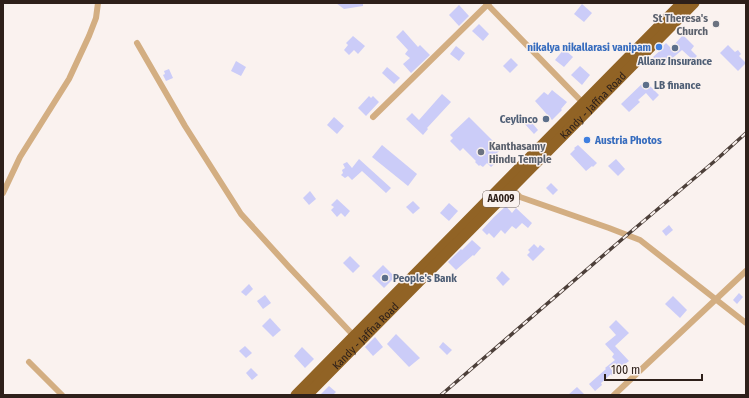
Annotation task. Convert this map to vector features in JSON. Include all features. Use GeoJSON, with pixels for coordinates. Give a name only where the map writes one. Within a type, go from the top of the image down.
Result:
{"type":"FeatureCollection","features":[{"type":"Feature","properties":{"kind":"highway","name":"Kandy - Jaffna Road"},"geometry":{"type":"LineString","coordinates":[[586,107],[682,3]]}},
{"type":"Feature","properties":{"kind":"highway","name":"Kandy - Jaffna Road"},"geometry":{"type":"LineString","coordinates":[[307,395],[586,107],[694,3]]}},
{"type":"Feature","properties":{"kind":"highway","name":"Kandy - Jaffna Road"},"geometry":{"type":"LineString","coordinates":[[296,395],[354,336],[509,185]]}},
{"type":"Feature","properties":{"kind":"street"},"geometry":{"type":"LineString","coordinates":[[3,192],[20,157],[69,79],[96,18],[98,3]]}},
{"type":"Feature","properties":{"kind":"street"},"geometry":{"type":"LineString","coordinates":[[373,117],[487,4],[586,107]]}},
{"type":"Feature","properties":{"kind":"street"},"geometry":{"type":"LineString","coordinates":[[137,43],[185,126],[241,214],[354,336]]}},
{"type":"Feature","properties":{"kind":"street"},"geometry":{"type":"LineString","coordinates":[[509,185],[520,197],[640,240],[746,323]]}},
{"type":"Feature","properties":{"kind":"street"},"geometry":{"type":"LineString","coordinates":[[614,395],[746,271]]}},
{"type":"Feature","properties":{"kind":"street"},"geometry":{"type":"LineString","coordinates":[[29,362],[62,395]]}},
{"type":"Feature","properties":{"kind":"building"},"geometry":{"type":"Polygon","coordinates":[[[336,3],[363,3],[363,6],[344,9],[336,3]]]}},
{"type":"Feature","properties":{"kind":"building"},"geometry":{"type":"Polygon","coordinates":[[[582,4],[592,13],[584,22],[574,14],[582,4]]]}},
{"type":"Feature","properties":{"kind":"building"},"geometry":{"type":"Polygon","coordinates":[[[459,5],[469,16],[459,26],[449,15],[459,5]]]}},
{"type":"Feature","properties":{"kind":"building"},"geometry":{"type":"Polygon","coordinates":[[[479,24],[489,34],[483,41],[472,31],[479,24]]]}},
{"type":"Feature","properties":{"kind":"building"},"geometry":{"type":"Polygon","coordinates":[[[403,30],[418,47],[420,45],[430,55],[411,73],[403,64],[410,58],[405,54],[408,50],[396,37],[403,30]]]}},
{"type":"Feature","properties":{"kind":"building"},"geometry":{"type":"Polygon","coordinates":[[[683,35],[694,46],[691,50],[697,56],[693,60],[682,50],[662,67],[653,57],[663,48],[662,47],[666,43],[671,48],[683,35]]]}},
{"type":"Feature","properties":{"kind":"building"},"geometry":{"type":"Polygon","coordinates":[[[353,36],[365,46],[358,54],[354,50],[349,55],[344,50],[348,45],[346,43],[353,36]]]}},
{"type":"Feature","properties":{"kind":"building"},"geometry":{"type":"Polygon","coordinates":[[[728,45],[735,52],[738,50],[741,54],[739,56],[746,63],[738,71],[720,53],[728,45]]]}},
{"type":"Feature","properties":{"kind":"building"},"geometry":{"type":"Polygon","coordinates":[[[456,46],[465,53],[459,61],[450,54],[456,46]]]}},
{"type":"Feature","properties":{"kind":"building"},"geometry":{"type":"Polygon","coordinates":[[[564,49],[573,57],[564,67],[555,60],[564,49]]]}},
{"type":"Feature","properties":{"kind":"building"},"geometry":{"type":"Polygon","coordinates":[[[511,58],[518,65],[510,73],[503,66],[511,58]]]}},
{"type":"Feature","properties":{"kind":"building"},"geometry":{"type":"Polygon","coordinates":[[[236,61],[246,67],[241,76],[231,71],[236,61]]]}},
{"type":"Feature","properties":{"kind":"building"},"geometry":{"type":"Polygon","coordinates":[[[580,66],[590,75],[582,85],[571,75],[580,66]]]}},
{"type":"Feature","properties":{"kind":"building"},"geometry":{"type":"Polygon","coordinates":[[[387,67],[400,78],[394,84],[382,73],[387,67]]]}},
{"type":"Feature","properties":{"kind":"building"},"geometry":{"type":"Polygon","coordinates":[[[169,69],[173,78],[166,81],[163,75],[165,74],[164,71],[169,69]]]}},
{"type":"Feature","properties":{"kind":"building"},"geometry":{"type":"Polygon","coordinates":[[[645,81],[659,95],[653,101],[646,93],[638,100],[640,102],[629,112],[621,104],[645,81]]]}},
{"type":"Feature","properties":{"kind":"building"},"geometry":{"type":"Polygon","coordinates":[[[552,90],[567,102],[561,109],[562,110],[552,120],[535,101],[544,92],[548,95],[552,90]]]}},
{"type":"Feature","properties":{"kind":"building"},"geometry":{"type":"Polygon","coordinates":[[[442,94],[451,102],[427,128],[428,129],[423,135],[406,119],[412,113],[419,120],[442,94]]]}},
{"type":"Feature","properties":{"kind":"building"},"geometry":{"type":"Polygon","coordinates":[[[369,96],[371,98],[373,96],[379,102],[366,116],[358,108],[369,96]]]}},
{"type":"Feature","properties":{"kind":"building"},"geometry":{"type":"Polygon","coordinates":[[[334,117],[344,126],[337,134],[327,125],[334,117]]]}},
{"type":"Feature","properties":{"kind":"building"},"geometry":{"type":"Polygon","coordinates":[[[469,117],[501,149],[497,153],[501,158],[491,167],[487,163],[483,167],[480,165],[479,166],[463,148],[460,151],[450,141],[453,138],[450,135],[469,117]]]}},
{"type":"Feature","properties":{"kind":"building"},"geometry":{"type":"Polygon","coordinates":[[[527,117],[538,130],[534,134],[523,122],[527,117]]]}},
{"type":"Feature","properties":{"kind":"building"},"geometry":{"type":"Polygon","coordinates":[[[382,145],[417,174],[408,186],[372,157],[382,145]]]}},
{"type":"Feature","properties":{"kind":"building"},"geometry":{"type":"Polygon","coordinates":[[[578,145],[597,163],[586,171],[570,154],[578,145]]]}},
{"type":"Feature","properties":{"kind":"building"},"geometry":{"type":"Polygon","coordinates":[[[359,159],[391,188],[386,193],[362,171],[352,180],[348,176],[345,178],[341,175],[343,173],[342,170],[345,168],[343,164],[347,162],[352,168],[359,159]]]}},
{"type":"Feature","properties":{"kind":"building"},"geometry":{"type":"Polygon","coordinates":[[[616,159],[625,169],[618,176],[608,166],[616,159]]]}},
{"type":"Feature","properties":{"kind":"building"},"geometry":{"type":"Polygon","coordinates":[[[551,183],[558,190],[553,195],[546,188],[551,183]]]}},
{"type":"Feature","properties":{"kind":"building"},"geometry":{"type":"Polygon","coordinates":[[[310,191],[316,199],[309,205],[303,198],[310,191]]]}},
{"type":"Feature","properties":{"kind":"building"},"geometry":{"type":"Polygon","coordinates":[[[337,199],[350,211],[345,217],[341,213],[337,217],[331,210],[334,207],[331,205],[337,199]]]}},
{"type":"Feature","properties":{"kind":"building"},"geometry":{"type":"Polygon","coordinates":[[[413,201],[420,208],[413,214],[406,207],[413,201]]]}},
{"type":"Feature","properties":{"kind":"building"},"geometry":{"type":"Polygon","coordinates":[[[449,203],[458,211],[449,221],[440,213],[449,203]]]}},
{"type":"Feature","properties":{"kind":"building"},"geometry":{"type":"Polygon","coordinates":[[[506,206],[512,213],[516,208],[532,223],[528,228],[522,223],[516,229],[512,226],[505,234],[501,230],[494,238],[489,233],[487,235],[482,230],[506,206]]]}},
{"type":"Feature","properties":{"kind":"building"},"geometry":{"type":"Polygon","coordinates":[[[669,225],[673,230],[666,236],[662,231],[669,225]]]}},
{"type":"Feature","properties":{"kind":"building"},"geometry":{"type":"Polygon","coordinates":[[[472,240],[481,248],[474,256],[473,255],[456,270],[448,262],[472,240]]]}},
{"type":"Feature","properties":{"kind":"building"},"geometry":{"type":"Polygon","coordinates":[[[534,244],[538,248],[540,245],[545,249],[533,261],[527,255],[530,252],[528,250],[534,244]]]}},
{"type":"Feature","properties":{"kind":"building"},"geometry":{"type":"Polygon","coordinates":[[[350,256],[360,266],[353,273],[343,263],[350,256]]]}},
{"type":"Feature","properties":{"kind":"building"},"geometry":{"type":"Polygon","coordinates":[[[383,265],[395,277],[384,288],[372,276],[383,265]]]}},
{"type":"Feature","properties":{"kind":"building"},"geometry":{"type":"Polygon","coordinates":[[[502,271],[510,279],[503,286],[496,278],[502,271]]]}},
{"type":"Feature","properties":{"kind":"building"},"geometry":{"type":"Polygon","coordinates":[[[249,284],[253,289],[246,296],[241,292],[249,284]]]}},
{"type":"Feature","properties":{"kind":"building"},"geometry":{"type":"Polygon","coordinates":[[[739,293],[743,297],[737,304],[733,300],[739,293]]]}},
{"type":"Feature","properties":{"kind":"building"},"geometry":{"type":"Polygon","coordinates":[[[265,295],[271,303],[263,309],[257,301],[265,295]]]}},
{"type":"Feature","properties":{"kind":"building"},"geometry":{"type":"Polygon","coordinates":[[[673,296],[687,310],[680,318],[665,304],[673,296]]]}},
{"type":"Feature","properties":{"kind":"building"},"geometry":{"type":"Polygon","coordinates":[[[270,318],[281,330],[273,337],[262,326],[270,318]]]}},
{"type":"Feature","properties":{"kind":"building"},"geometry":{"type":"Polygon","coordinates":[[[616,320],[629,333],[615,346],[629,361],[625,364],[627,366],[622,371],[620,368],[612,376],[611,374],[595,391],[589,384],[615,360],[612,357],[614,354],[605,344],[616,335],[609,327],[616,320]]]}},
{"type":"Feature","properties":{"kind":"building"},"geometry":{"type":"Polygon","coordinates":[[[396,334],[420,358],[409,367],[387,344],[396,334]]]}},
{"type":"Feature","properties":{"kind":"building"},"geometry":{"type":"Polygon","coordinates":[[[375,337],[383,347],[373,356],[365,347],[375,337]]]}},
{"type":"Feature","properties":{"kind":"building"},"geometry":{"type":"Polygon","coordinates":[[[443,342],[452,350],[447,355],[439,347],[443,342]]]}},
{"type":"Feature","properties":{"kind":"building"},"geometry":{"type":"Polygon","coordinates":[[[245,346],[252,353],[246,358],[239,351],[245,346]]]}},
{"type":"Feature","properties":{"kind":"building"},"geometry":{"type":"Polygon","coordinates":[[[302,347],[314,359],[305,368],[294,356],[302,347]]]}},
{"type":"Feature","properties":{"kind":"building"},"geometry":{"type":"Polygon","coordinates":[[[251,368],[258,375],[252,380],[246,373],[251,368]]]}},
{"type":"Feature","properties":{"kind":"building"},"geometry":{"type":"Polygon","coordinates":[[[329,386],[336,392],[333,395],[320,395],[329,386]]]}},
{"type":"Feature","properties":{"kind":"building"},"geometry":{"type":"Polygon","coordinates":[[[577,387],[585,395],[568,395],[577,387]]]}},
{"type":"Feature","properties":{"kind":"railway"},"geometry":{"type":"LineString","coordinates":[[441,395],[746,133]]}},
{"type":"Feature","properties":{"kind":"place","name":"St Theresa's Church"},"geometry":{"type":"Point","coordinates":[716,24]}},
{"type":"Feature","properties":{"kind":"place","name":"nikalya nikallarasi vanipam"},"geometry":{"type":"Point","coordinates":[659,47]}},
{"type":"Feature","properties":{"kind":"place","name":"Allanz Insurance"},"geometry":{"type":"Point","coordinates":[675,48]}},
{"type":"Feature","properties":{"kind":"place","name":"LB finance"},"geometry":{"type":"Point","coordinates":[646,85]}},
{"type":"Feature","properties":{"kind":"place","name":"Ceylinco"},"geometry":{"type":"Point","coordinates":[546,119]}},
{"type":"Feature","properties":{"kind":"place","name":"Austria Photos"},"geometry":{"type":"Point","coordinates":[587,140]}},
{"type":"Feature","properties":{"kind":"place","name":"Kanthasamy Hindu Temple"},"geometry":{"type":"Point","coordinates":[481,152]}},
{"type":"Feature","properties":{"kind":"place","name":"People's Bank"},"geometry":{"type":"Point","coordinates":[385,278]}}]}
